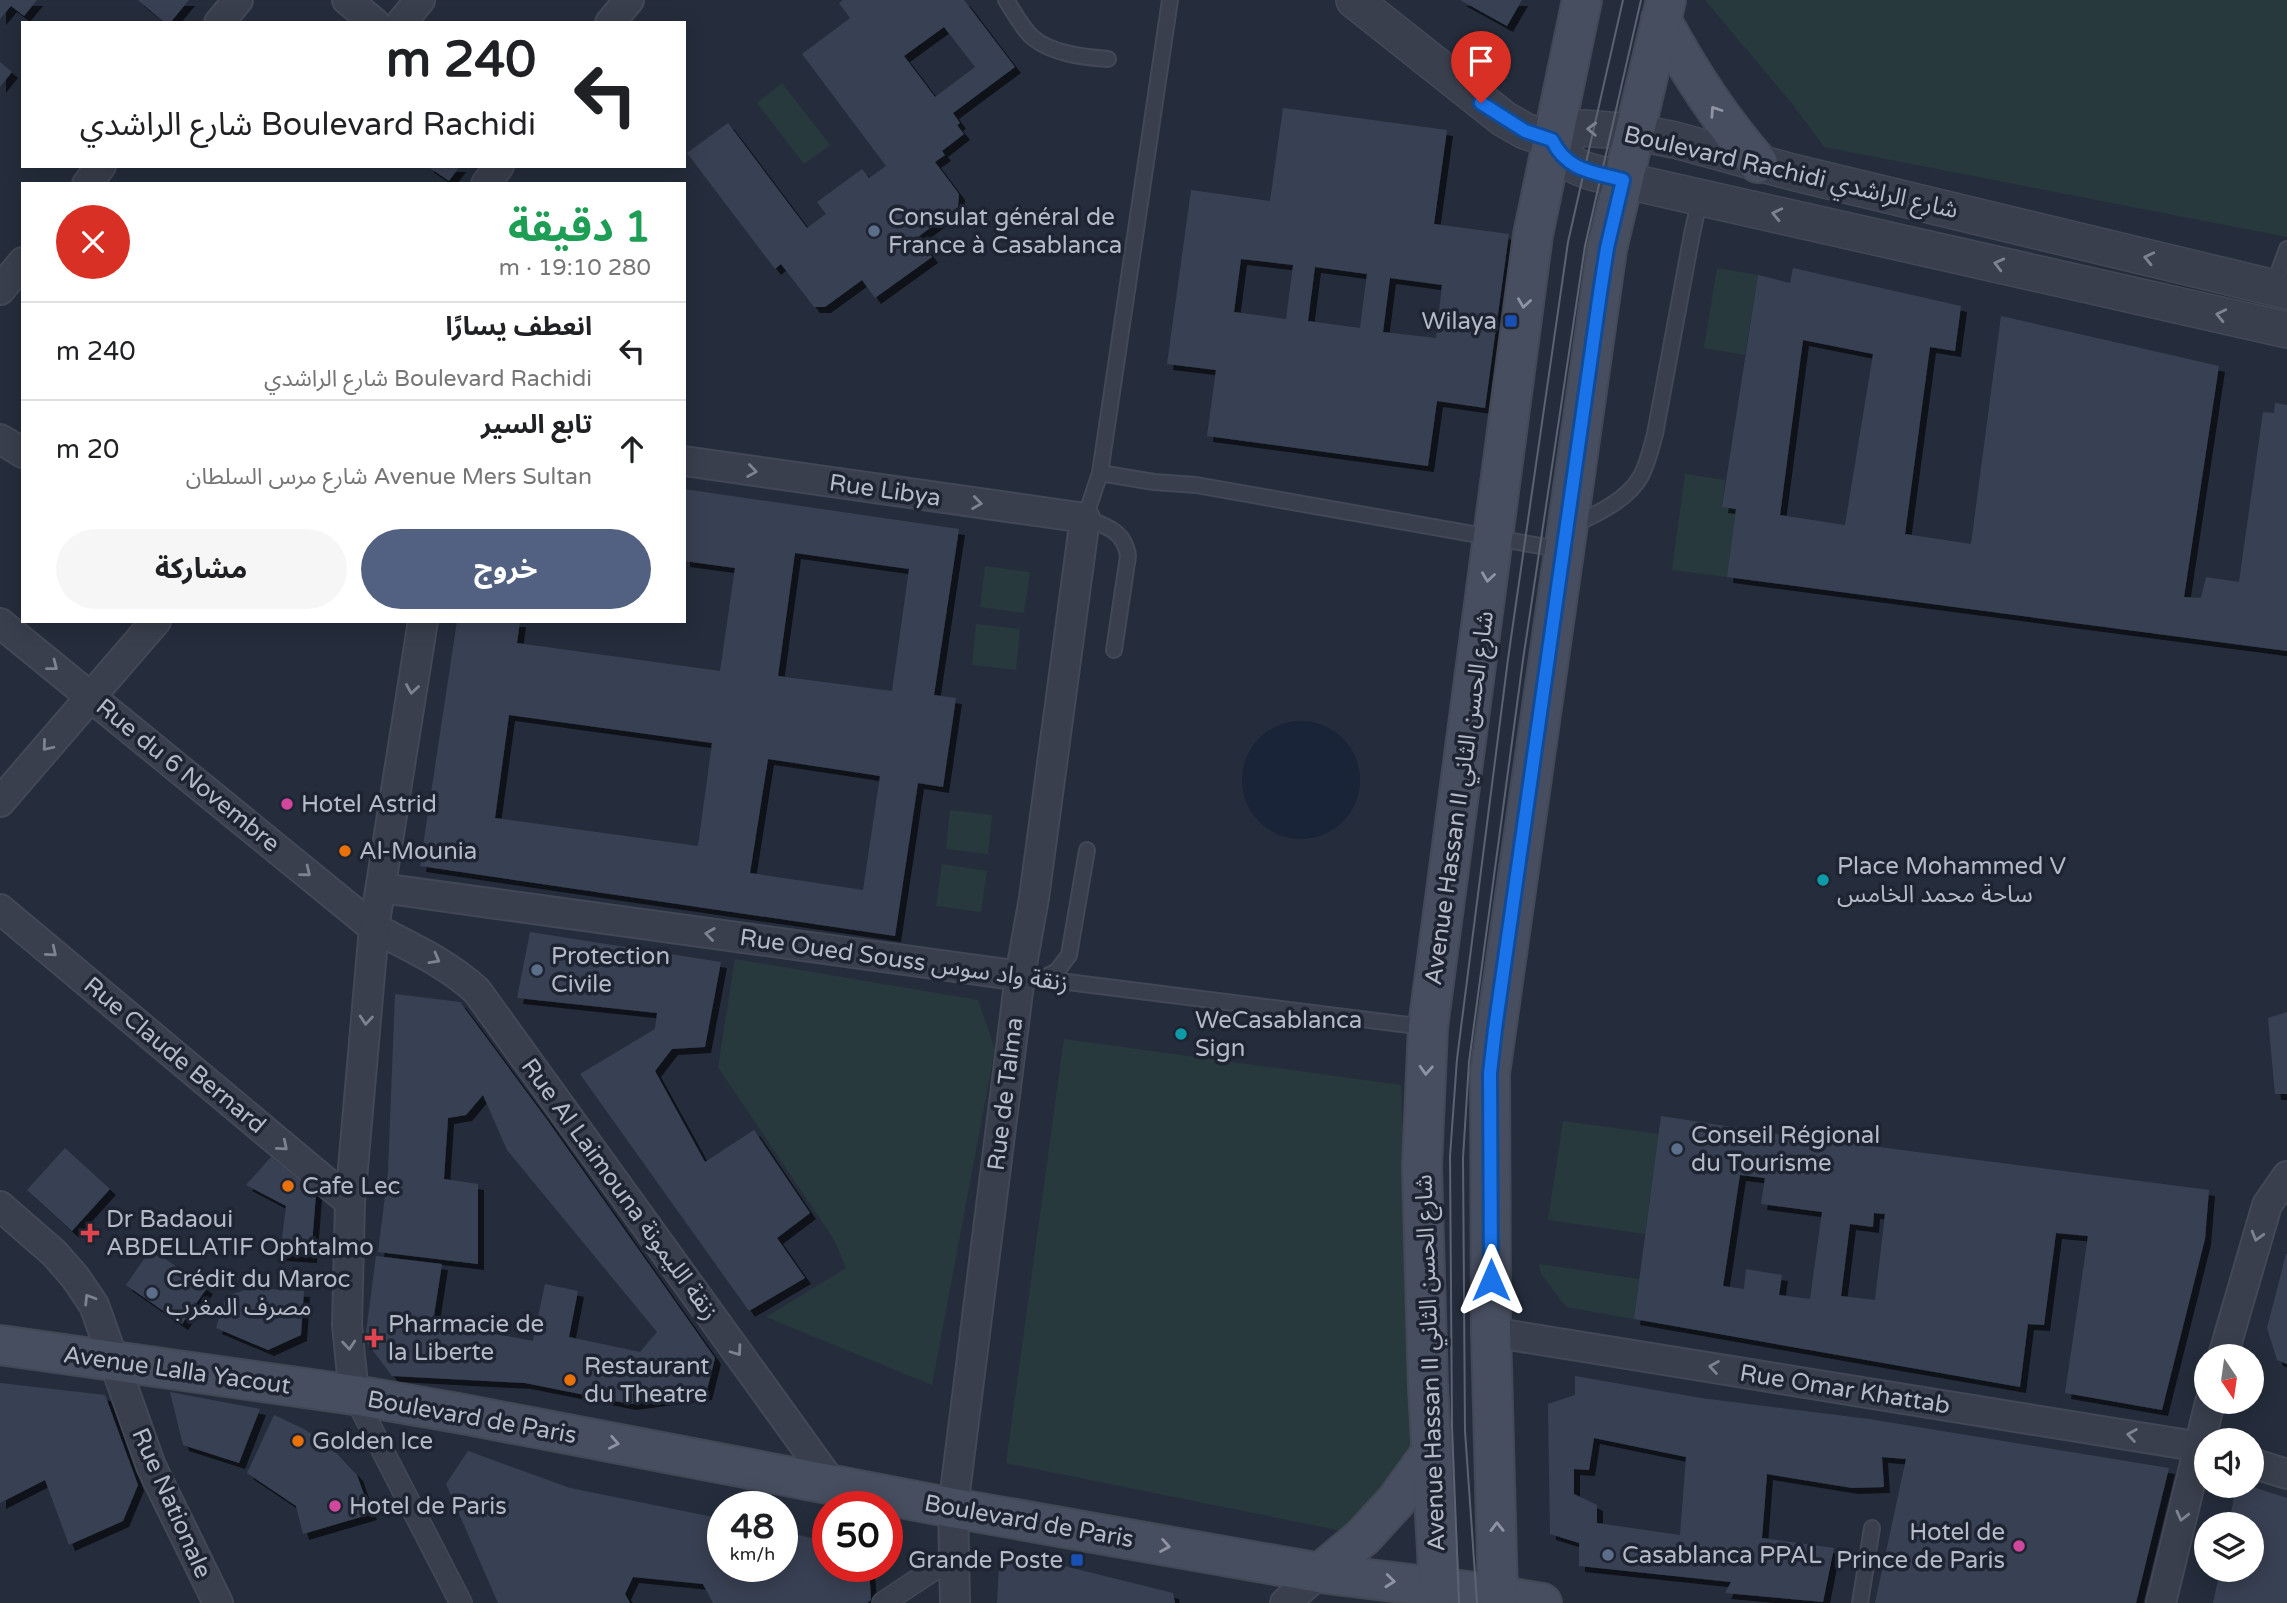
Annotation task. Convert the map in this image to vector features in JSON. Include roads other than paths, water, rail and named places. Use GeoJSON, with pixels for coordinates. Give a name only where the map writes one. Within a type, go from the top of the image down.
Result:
{"type":"FeatureCollection","features":[{"type":"Feature","properties":{"kind":"main road","name":"Avenue Hassan II شارع الحسن الثاني"},"geometry":{"type":"LineString","coordinates":[[1440,1595],[1422,1166],[1428,1027],[1533,235],[1582,0]]}},
{"type":"Feature","properties":{"kind":"main road"},"geometry":{"type":"LineString","coordinates":[[1498,1599],[1491,1332],[1490,1073],[1607,248],[1663,10]]}},
{"type":"Feature","properties":{"kind":"main road"},"geometry":{"type":"LineString","coordinates":[[1663,10],[1686,66],[1714,110],[1758,163]]}},
{"type":"Feature","properties":{"kind":"main road","name":"Avenue Lalla Yacout"},"geometry":{"type":"LineString","coordinates":[[0,1345],[354,1395]]}},
{"type":"Feature","properties":{"kind":"main road","name":"Boulevard de Paris"},"geometry":{"type":"LineString","coordinates":[[354,1395],[953,1508],[1440,1595],[1542,1603]]}},
{"type":"Feature","properties":{"kind":"main road"},"geometry":{"type":"LineString","coordinates":[[1320,1573],[1363,1537],[1396,1502],[1432,1451]]}},
{"type":"Feature","properties":{"kind":"street"},"geometry":{"type":"LineString","coordinates":[[221,21],[238,0]]}},
{"type":"Feature","properties":{"kind":"street"},"geometry":{"type":"LineString","coordinates":[[348,0],[373,21]]}},
{"type":"Feature","properties":{"kind":"street"},"geometry":{"type":"LineString","coordinates":[[403,21],[420,0]]}},
{"type":"Feature","properties":{"kind":"street"},"geometry":{"type":"LineString","coordinates":[[612,21],[629,0]]}},
{"type":"Feature","properties":{"kind":"street"},"geometry":{"type":"LineString","coordinates":[[1354,0],[1504,119],[1525,131],[1552,140]]}},
{"type":"Feature","properties":{"kind":"street","name":"Boulevard Rachidi شارع الراشدي"},"geometry":{"type":"LineString","coordinates":[[2280,289],[1758,163],[1675,140],[1634,132],[1583,128],[1552,140],[1557,151],[1574,167],[1623,180],[2287,330]]}},
{"type":"Feature","properties":{"kind":"street"},"geometry":{"type":"LineString","coordinates":[[89,182],[99,168]]}},
{"type":"Feature","properties":{"kind":"street"},"geometry":{"type":"LineString","coordinates":[[0,290],[21,264]]}},
{"type":"Feature","properties":{"kind":"street"},"geometry":{"type":"LineString","coordinates":[[0,439],[21,452]]}},
{"type":"Feature","properties":{"kind":"street","name":"Rue Libya"},"geometry":{"type":"LineString","coordinates":[[686,461],[1085,518]]}},
{"type":"Feature","properties":{"kind":"street","name":"Rue de Talma"},"geometry":{"type":"LineString","coordinates":[[955,1603],[953,1508],[1031,977],[1034,898],[1085,518]]}},
{"type":"Feature","properties":{"kind":"street","name":"Rue du 6 Novembre"},"geometry":{"type":"LineString","coordinates":[[0,623],[374,928]]}},
{"type":"Feature","properties":{"kind":"street"},"geometry":{"type":"LineString","coordinates":[[0,802],[154,623]]}},
{"type":"Feature","properties":{"kind":"street"},"geometry":{"type":"LineString","coordinates":[[423,623],[374,928],[350,1202],[347,1325],[354,1395],[461,1603]]}},
{"type":"Feature","properties":{"kind":"street","name":"Rue Oued Souss زنقة واد سوس"},"geometry":{"type":"LineString","coordinates":[[381,888],[1031,977]]}},
{"type":"Feature","properties":{"kind":"street","name":"Rue Claude Bernard"},"geometry":{"type":"LineString","coordinates":[[0,909],[350,1202]]}},
{"type":"Feature","properties":{"kind":"street","name":"Rue Al Laimouna زنقة الليمونة"},"geometry":{"type":"LineString","coordinates":[[374,928],[441,962],[477,991],[833,1485]]}},
{"type":"Feature","properties":{"kind":"street"},"geometry":{"type":"LineString","coordinates":[[2226,1344],[2267,1205],[2287,1176]]}},
{"type":"Feature","properties":{"kind":"street","name":"Rue Nationale"},"geometry":{"type":"LineString","coordinates":[[0,1206],[54,1253],[94,1305],[151,1466],[218,1603]]}},
{"type":"Feature","properties":{"kind":"street","name":"Rue Omar Khattab"},"geometry":{"type":"LineString","coordinates":[[1491,1332],[2194,1446]]}},
{"type":"Feature","properties":{"kind":"street"},"geometry":{"type":"LineString","coordinates":[[2264,1467],[2287,1474]]}},
{"type":"Feature","properties":{"kind":"street"},"geometry":{"type":"LineString","coordinates":[[2161,1603],[2194,1480]]}},
{"type":"Feature","properties":{"kind":"street"},"geometry":{"type":"LineString","coordinates":[[883,1603],[954,1556]]}},
{"type":"Feature","properties":{"kind":"street"},"geometry":{"type":"LineString","coordinates":[[1285,1603],[1320,1573]]}},
{"type":"Feature","properties":{"kind":"lane"},"geometry":{"type":"LineString","coordinates":[[1006,0],[1031,36],[1040,42],[1082,57],[1108,59]]}},
{"type":"Feature","properties":{"kind":"lane","name":"Rue de Talma"},"geometry":{"type":"LineString","coordinates":[[1085,518],[1100,473],[1170,0]]}},
{"type":"Feature","properties":{"kind":"lane"},"geometry":{"type":"LineString","coordinates":[[1100,473],[1154,482],[1196,485],[1493,538],[1565,539],[1589,517],[1620,498],[1636,483],[1646,464],[1655,435],[1700,197]]}},
{"type":"Feature","properties":{"kind":"lane"},"geometry":{"type":"LineString","coordinates":[[2280,289],[2287,249]]}},
{"type":"Feature","properties":{"kind":"lane"},"geometry":{"type":"LineString","coordinates":[[1085,518],[1110,527],[1127,545],[1128,556],[1114,649]]}},
{"type":"Feature","properties":{"kind":"lane"},"geometry":{"type":"LineString","coordinates":[[1031,977],[1057,971],[1069,955],[1087,850]]}},
{"type":"Feature","properties":{"kind":"lane","name":"Rue Oued Souss زنقة واد سوس"},"geometry":{"type":"LineString","coordinates":[[1031,977],[1428,1027]]}},
{"type":"Feature","properties":{"kind":"lane"},"geometry":{"type":"LineString","coordinates":[[1860,1603],[1872,1528]]}},
{"type":"Feature","properties":{"kind":"water"},"geometry":{"type":"Polygon","coordinates":[[[1301,721],[1323,726],[1343,738],[1355,758],[1360,780],[1355,802],[1343,822],[1323,834],[1301,839],[1279,834],[1259,822],[1247,802],[1242,780],[1247,758],[1259,738],[1279,726],[1301,721]]]}},
{"type":"Feature","properties":{"kind":"tram line"},"geometry":{"type":"LineString","coordinates":[[1459,1603],[1452,1427],[1450,1156],[1457,1059],[1508,659],[1568,242],[1623,0]]}},
{"type":"Feature","properties":{"kind":"tram line"},"geometry":{"type":"LineString","coordinates":[[1477,1603],[1465,1431],[1463,1158],[1469,1062],[1523,660],[1585,246],[1641,0]]}},
{"type":"Feature","properties":{"kind":"place","name":"Consulat général de France à Casablanca"},"geometry":{"type":"Point","coordinates":[874,231]}},
{"type":"Feature","properties":{"kind":"place","name":"Wilaya"},"geometry":{"type":"Point","coordinates":[1511,321]}},
{"type":"Feature","properties":{"kind":"place","name":"Hotel Astrid"},"geometry":{"type":"Point","coordinates":[287,804]}},
{"type":"Feature","properties":{"kind":"place","name":"Al-Mounia"},"geometry":{"type":"Point","coordinates":[345,851]}},
{"type":"Feature","properties":{"kind":"place","name":"Place Mohammed V ساحة محمد الخامس"},"geometry":{"type":"Point","coordinates":[1823,880]}},
{"type":"Feature","properties":{"kind":"place","name":"Protection Civile"},"geometry":{"type":"Point","coordinates":[537,970]}},
{"type":"Feature","properties":{"kind":"place","name":"WeCasablanca Sign"},"geometry":{"type":"Point","coordinates":[1181,1034]}},
{"type":"Feature","properties":{"kind":"place","name":"Conseil Régional du Tourisme"},"geometry":{"type":"Point","coordinates":[1677,1149]}},
{"type":"Feature","properties":{"kind":"place","name":"Cafe Lec"},"geometry":{"type":"Point","coordinates":[288,1186]}},
{"type":"Feature","properties":{"kind":"place","name":"Dr Badaoui ABDELLATIF Ophtalmo"},"geometry":{"type":"Point","coordinates":[90,1233]}},
{"type":"Feature","properties":{"kind":"place","name":"Crédit du Maroc مصرف المغرب"},"geometry":{"type":"Point","coordinates":[152,1293]}},
{"type":"Feature","properties":{"kind":"place","name":"Pharmacie de la Liberte"},"geometry":{"type":"Point","coordinates":[374,1338]}},
{"type":"Feature","properties":{"kind":"place","name":"Restaurant du Theatre"},"geometry":{"type":"Point","coordinates":[570,1380]}},
{"type":"Feature","properties":{"kind":"place","name":"Golden Ice"},"geometry":{"type":"Point","coordinates":[298,1441]}},
{"type":"Feature","properties":{"kind":"place","name":"Hotel de Paris"},"geometry":{"type":"Point","coordinates":[335,1506]}},
{"type":"Feature","properties":{"kind":"place","name":"Hotel de Prince de Paris"},"geometry":{"type":"Point","coordinates":[2019,1546]}},
{"type":"Feature","properties":{"kind":"place","name":"Casablanca PPAL"},"geometry":{"type":"Point","coordinates":[1608,1555]}},
{"type":"Feature","properties":{"kind":"place","name":"Grande Poste"},"geometry":{"type":"Point","coordinates":[1077,1560]}}]}
